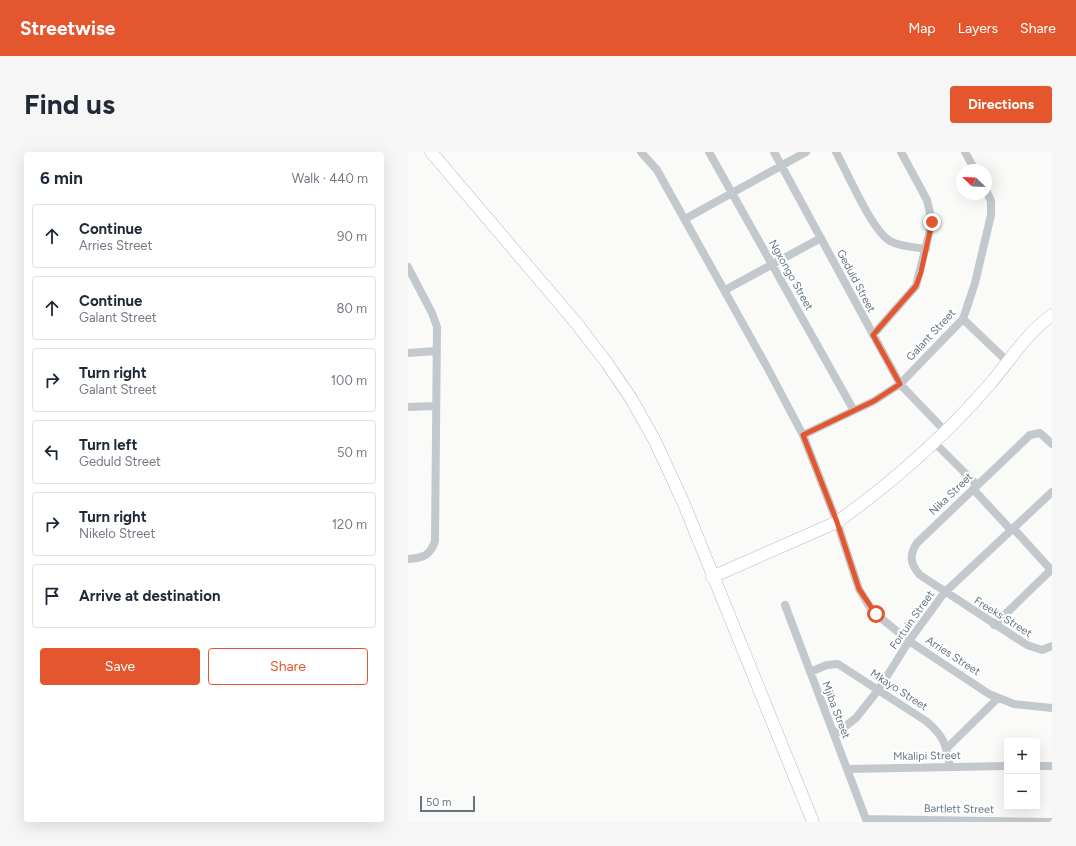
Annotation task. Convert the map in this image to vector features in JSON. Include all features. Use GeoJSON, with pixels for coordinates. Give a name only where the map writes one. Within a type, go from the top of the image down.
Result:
{"type":"FeatureCollection","features":[{"type":"Feature","properties":{"kind":"street"},"geometry":{"type":"LineString","coordinates":[[431,152],[577,324],[607,363],[632,400],[658,448],[684,504],[712,577],[813,822]]}},
{"type":"Feature","properties":{"kind":"street"},"geometry":{"type":"LineString","coordinates":[[641,152],[657,170],[725,290],[803,435],[837,522]]}},
{"type":"Feature","properties":{"kind":"street","name":"Ngxongo Street"},"geometry":{"type":"LineString","coordinates":[[709,152],[853,409]]}},
{"type":"Feature","properties":{"kind":"street","name":"Geduld Street"},"geometry":{"type":"LineString","coordinates":[[774,152],[900,384],[946,432]]}},
{"type":"Feature","properties":{"kind":"street"},"geometry":{"type":"LineString","coordinates":[[685,220],[732,192],[806,152]]}},
{"type":"Feature","properties":{"kind":"street"},"geometry":{"type":"LineString","coordinates":[[836,152],[874,224],[883,236],[900,245],[926,249]]}},
{"type":"Feature","properties":{"kind":"street"},"geometry":{"type":"LineString","coordinates":[[873,335],[916,286],[932,222],[930,208],[901,152]]}},
{"type":"Feature","properties":{"kind":"street"},"geometry":{"type":"LineString","coordinates":[[965,152],[972,164]]}},
{"type":"Feature","properties":{"kind":"street","name":"Galant Street"},"geometry":{"type":"LineString","coordinates":[[803,435],[853,409],[874,401],[900,384],[963,319],[975,283],[991,215],[991,200]]}},
{"type":"Feature","properties":{"kind":"street"},"geometry":{"type":"LineString","coordinates":[[725,290],[820,238]]}},
{"type":"Feature","properties":{"kind":"street"},"geometry":{"type":"LineString","coordinates":[[408,266],[411,279],[435,320],[436,351],[435,541],[430,553],[425,556],[408,559]]}},
{"type":"Feature","properties":{"kind":"street"},"geometry":{"type":"LineString","coordinates":[[712,577],[837,522],[881,489],[946,432],[990,385],[1022,343],[1032,332],[1052,315]]}},
{"type":"Feature","properties":{"kind":"street"},"geometry":{"type":"LineString","coordinates":[[963,319],[1008,362]]}},
{"type":"Feature","properties":{"kind":"street"},"geometry":{"type":"LineString","coordinates":[[408,353],[436,351]]}},
{"type":"Feature","properties":{"kind":"street"},"geometry":{"type":"LineString","coordinates":[[408,406],[435,406]]}},
{"type":"Feature","properties":{"kind":"street","name":"Nika Street"},"geometry":{"type":"LineString","coordinates":[[944,593],[915,570],[911,563],[913,548],[1030,435],[1040,433],[1052,444]]}},
{"type":"Feature","properties":{"kind":"street"},"geometry":{"type":"LineString","coordinates":[[935,443],[1012,529],[1052,570],[994,625]]}},
{"type":"Feature","properties":{"kind":"street","name":"Fortuin Street"},"geometry":{"type":"LineString","coordinates":[[834,736],[856,718],[878,690],[909,641],[944,593],[1052,492]]}},
{"type":"Feature","properties":{"kind":"street","name":"Arries Street"},"geometry":{"type":"LineString","coordinates":[[837,522],[859,589],[876,614],[909,641],[998,698],[1014,704],[1052,708]]}},
{"type":"Feature","properties":{"kind":"street","name":"Freeks Street"},"geometry":{"type":"LineString","coordinates":[[944,593],[1032,648],[1042,650],[1052,646]]}},
{"type":"Feature","properties":{"kind":"street","name":"Mjiba Street"},"geometry":{"type":"LineString","coordinates":[[785,605],[867,821]]}},
{"type":"Feature","properties":{"kind":"street","name":"Mkayo Street"},"geometry":{"type":"LineString","coordinates":[[810,672],[827,665],[838,664],[878,690],[937,730],[945,742],[950,766]]}},
{"type":"Feature","properties":{"kind":"street"},"geometry":{"type":"LineString","coordinates":[[947,748],[998,698]]}},
{"type":"Feature","properties":{"kind":"street","name":"Mkalipi Street"},"geometry":{"type":"LineString","coordinates":[[847,769],[1004,766]]}},
{"type":"Feature","properties":{"kind":"street"},"geometry":{"type":"LineString","coordinates":[[1040,766],[1052,766]]}},
{"type":"Feature","properties":{"kind":"street","name":"Bartlett Street"},"geometry":{"type":"LineString","coordinates":[[867,821],[1052,822]]}},
{"type":"Feature","properties":{"kind":"route"},"geometry":{"type":"LineString","coordinates":[[876,614],[869,606],[859,589],[837,522],[803,435],[853,409],[874,401],[900,384],[873,335],[909,296],[916,286],[919,280],[929,241],[932,222]]}}]}
